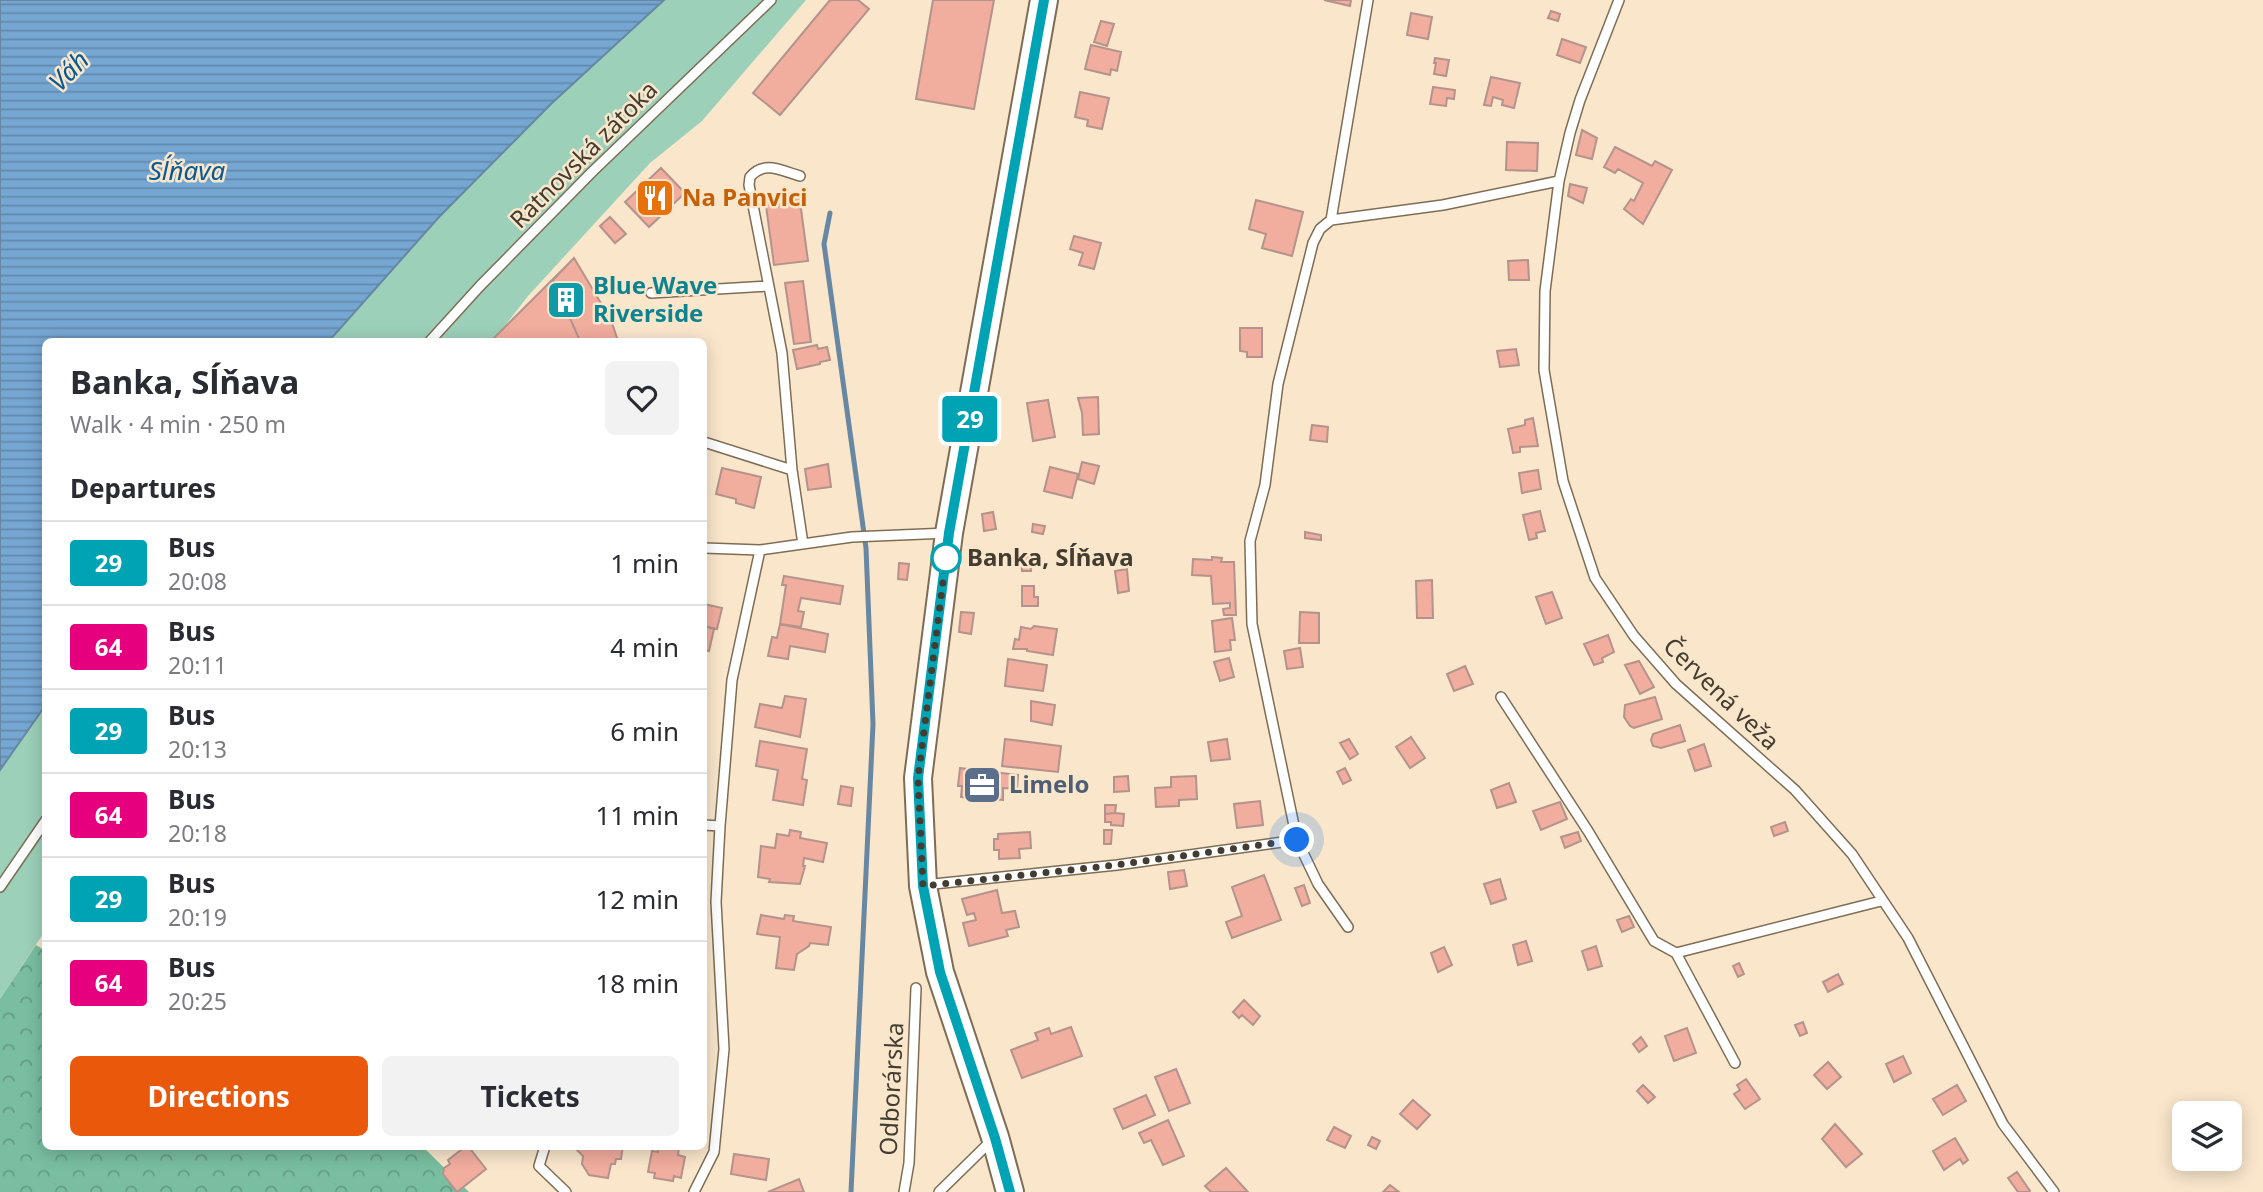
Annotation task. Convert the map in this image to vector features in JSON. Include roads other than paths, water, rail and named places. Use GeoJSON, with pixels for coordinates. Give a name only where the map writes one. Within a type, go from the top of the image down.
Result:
{"type":"FeatureCollection","features":[{"type":"Feature","properties":{"kind":"main road"},"geometry":{"type":"LineString","coordinates":[[1010,1192],[940,972],[923,886],[918,778],[949,533],[1044,0]]}},
{"type":"Feature","properties":{"kind":"lane","name":"Ratnovská zátoka"},"geometry":{"type":"LineString","coordinates":[[433,338],[592,172],[771,0]]}},
{"type":"Feature","properties":{"kind":"lane"},"geometry":{"type":"LineString","coordinates":[[1331,220],[1367,0]]}},
{"type":"Feature","properties":{"kind":"lane","name":"Červená veža"},"geometry":{"type":"LineString","coordinates":[[1619,0],[1580,100],[1559,181],[1545,291],[1544,370],[1563,481],[1595,579],[1634,636],[1676,684],[1795,790],[1852,854],[1908,938],[2003,1124],[2054,1192]]}},
{"type":"Feature","properties":{"kind":"lane"},"geometry":{"type":"LineString","coordinates":[[800,176],[768,166],[761,167],[750,177],[749,185],[782,353],[792,470],[803,544]]}},
{"type":"Feature","properties":{"kind":"lane"},"geometry":{"type":"LineString","coordinates":[[1348,927],[1318,884],[1297,840],[1252,624],[1250,541],[1265,485],[1278,383],[1313,243],[1320,229],[1331,220],[1443,205],[1559,181]]}},
{"type":"Feature","properties":{"kind":"lane"},"geometry":{"type":"LineString","coordinates":[[651,293],[768,286]]}},
{"type":"Feature","properties":{"kind":"lane"},"geometry":{"type":"LineString","coordinates":[[707,443],[792,470]]}},
{"type":"Feature","properties":{"kind":"lane"},"geometry":{"type":"LineString","coordinates":[[707,548],[760,550],[882,534],[949,533]]}},
{"type":"Feature","properties":{"kind":"lane"},"geometry":{"type":"LineString","coordinates":[[694,1192],[714,1152],[724,1049],[716,902],[720,826],[732,680],[760,550]]}},
{"type":"Feature","properties":{"kind":"lane"},"geometry":{"type":"LineString","coordinates":[[1501,697],[1588,831],[1654,941],[1676,953],[1735,1063]]}},
{"type":"Feature","properties":{"kind":"lane"},"geometry":{"type":"LineString","coordinates":[[707,825],[720,826]]}},
{"type":"Feature","properties":{"kind":"lane"},"geometry":{"type":"LineString","coordinates":[[0,887],[42,826]]}},
{"type":"Feature","properties":{"kind":"lane"},"geometry":{"type":"LineString","coordinates":[[923,886],[1116,865],[1297,840]]}},
{"type":"Feature","properties":{"kind":"lane"},"geometry":{"type":"LineString","coordinates":[[1676,953],[1881,901]]}},
{"type":"Feature","properties":{"kind":"lane","name":"Odborárska"},"geometry":{"type":"LineString","coordinates":[[904,1192],[909,1163],[916,988]]}},
{"type":"Feature","properties":{"kind":"lane"},"geometry":{"type":"LineString","coordinates":[[939,1192],[995,1138]]}},
{"type":"Feature","properties":{"kind":"lane"},"geometry":{"type":"LineString","coordinates":[[544,1150],[540,1166],[566,1192]]}},
{"type":"Feature","properties":{"kind":"water","name":"Sĺňava"},"geometry":{"type":"Polygon","coordinates":[[[0,0],[664,0],[551,104],[439,217],[332,338],[42,338],[42,710],[0,770],[0,0]]]}},
{"type":"Feature","properties":{"kind":"waterway"},"geometry":{"type":"LineString","coordinates":[[830,213],[824,244],[866,548],[873,724],[851,1192]]}},
{"type":"Feature","properties":{"kind":"place","name":"Na Panvici"},"geometry":{"type":"Point","coordinates":[655,198]}},
{"type":"Feature","properties":{"kind":"place","name":"Blue Wave Riverside"},"geometry":{"type":"Point","coordinates":[566,300]}},
{"type":"Feature","properties":{"kind":"place","name":"Banka, Sĺňava"},"geometry":{"type":"Point","coordinates":[946,558]}},
{"type":"Feature","properties":{"kind":"place","name":"Limelo"},"geometry":{"type":"Point","coordinates":[982,785]}},
{"type":"Feature","properties":{"kind":"water label","name":"Váh"},"geometry":{"type":"Point","coordinates":[69,71]}}]}
